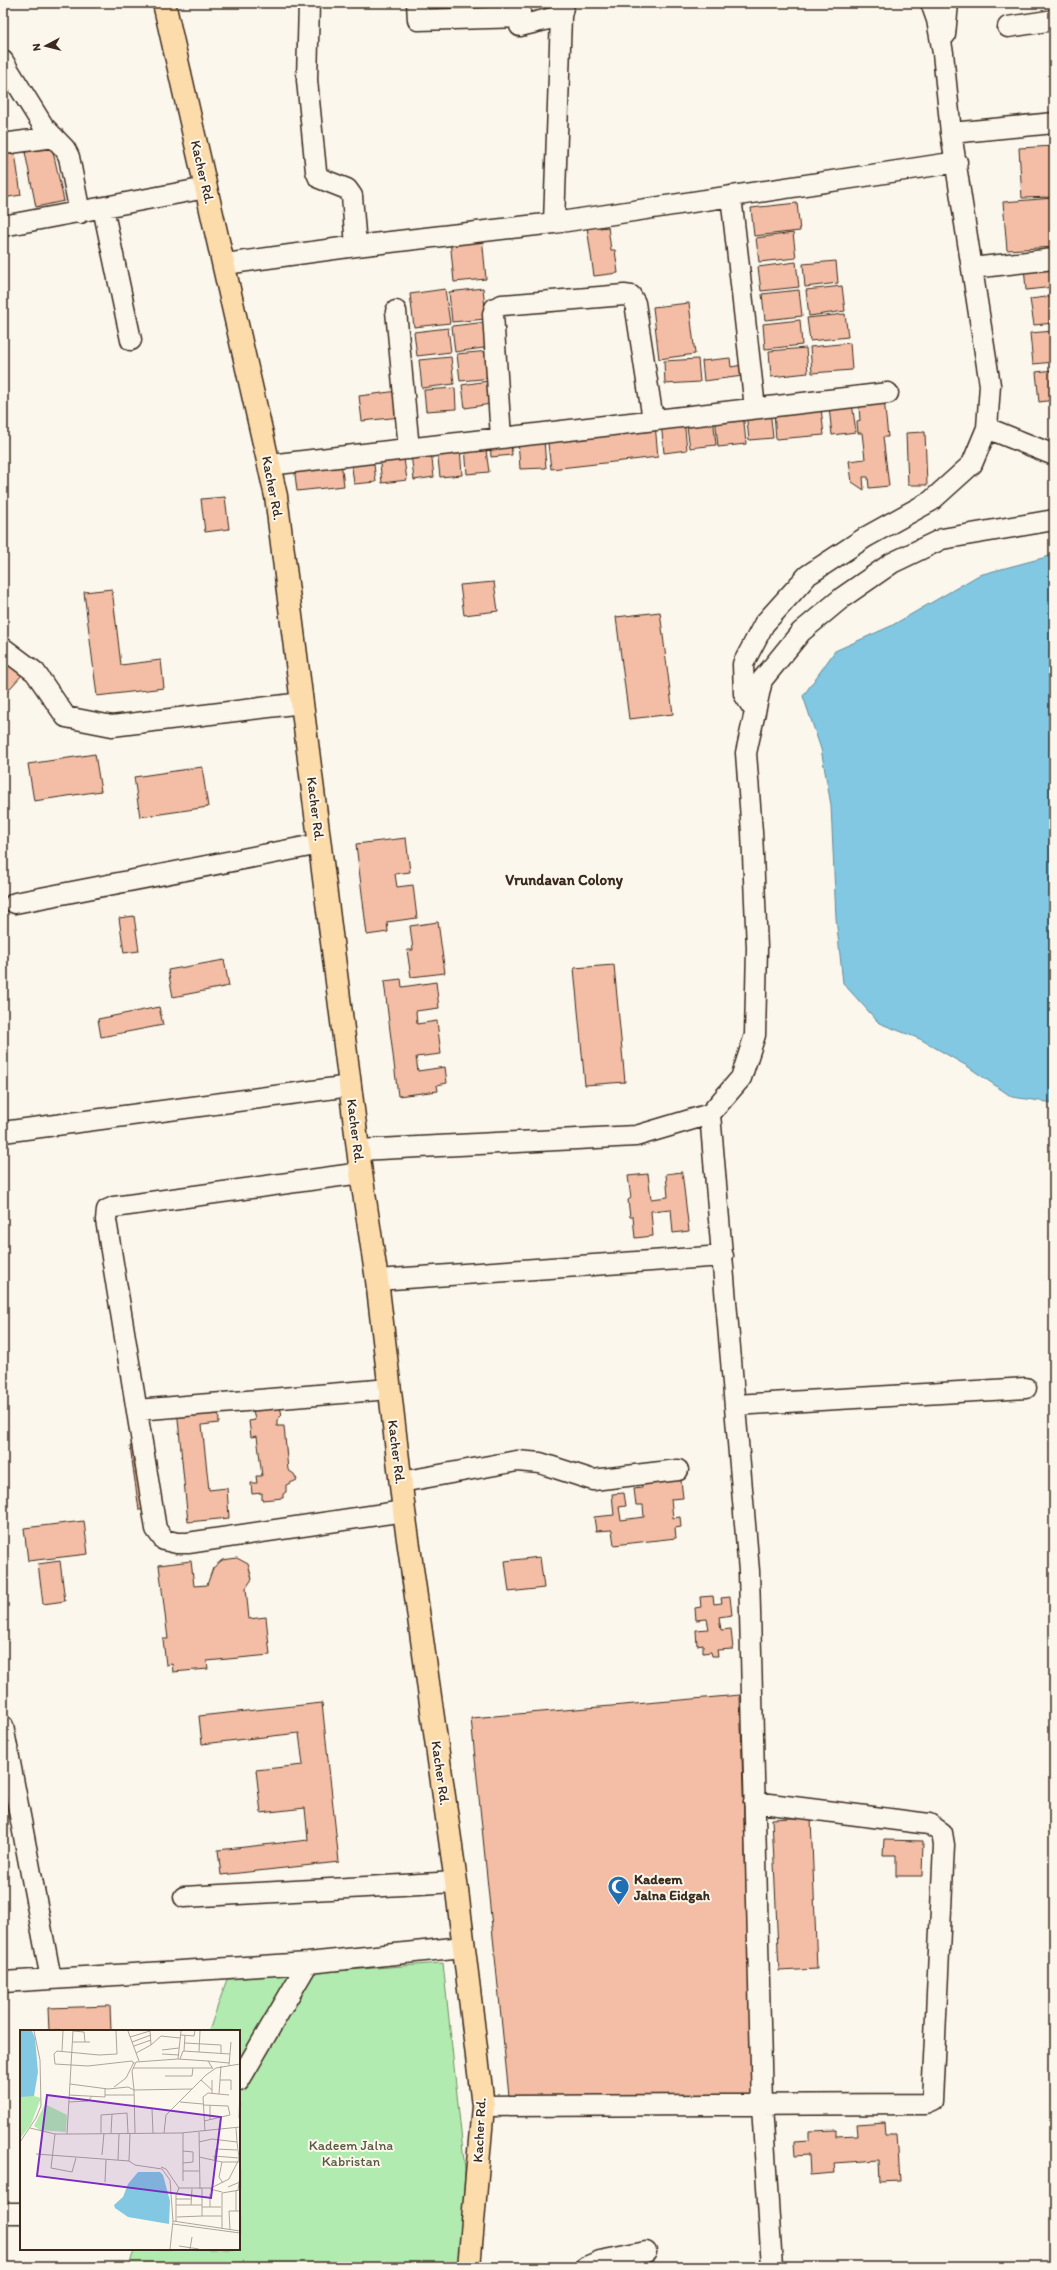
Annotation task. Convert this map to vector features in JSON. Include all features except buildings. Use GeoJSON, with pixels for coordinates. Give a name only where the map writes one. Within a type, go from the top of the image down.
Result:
{"type":"FeatureCollection","features":[{"type":"Feature","properties":{"kind":"main road","name":"Kacher Rd."},"geometry":{"type":"LineString","coordinates":[[164,3],[206,188],[225,264],[276,496],[358,1150],[378,1280],[389,1389],[404,1511],[456,1882],[483,2106],[469,2267]]}},
{"type":"Feature","properties":{"kind":"street"},"geometry":{"type":"LineString","coordinates":[[309,3],[307,80],[316,171],[319,178],[347,189],[352,196],[356,246]]}},
{"type":"Feature","properties":{"kind":"street"},"geometry":{"type":"LineString","coordinates":[[417,3],[418,20],[520,10],[520,26],[563,10],[554,223]]}},
{"type":"Feature","properties":{"kind":"street"},"geometry":{"type":"LineString","coordinates":[[755,712],[744,694],[743,664],[764,624],[808,575],[866,537],[931,501],[972,464],[987,428],[990,384],[957,162],[951,133],[938,20],[931,3]]}},
{"type":"Feature","properties":{"kind":"street"},"geometry":{"type":"LineString","coordinates":[[943,53],[948,3]]}},
{"type":"Feature","properties":{"kind":"street"},"geometry":{"type":"LineString","coordinates":[[1008,27],[1054,20]]}},
{"type":"Feature","properties":{"kind":"street"},"geometry":{"type":"LineString","coordinates":[[3,61],[44,126],[65,149],[71,162],[80,213]]}},
{"type":"Feature","properties":{"kind":"street"},"geometry":{"type":"LineString","coordinates":[[951,133],[1054,123]]}},
{"type":"Feature","properties":{"kind":"street"},"geometry":{"type":"LineString","coordinates":[[3,144],[54,137]]}},
{"type":"Feature","properties":{"kind":"street"},"geometry":{"type":"LineString","coordinates":[[225,264],[356,246],[554,223],[957,162]]}},
{"type":"Feature","properties":{"kind":"street"},"geometry":{"type":"LineString","coordinates":[[3,226],[80,213],[206,188]]}},
{"type":"Feature","properties":{"kind":"street"},"geometry":{"type":"LineString","coordinates":[[731,196],[755,408]]}},
{"type":"Feature","properties":{"kind":"street"},"geometry":{"type":"LineString","coordinates":[[103,208],[131,340]]}},
{"type":"Feature","properties":{"kind":"street"},"geometry":{"type":"LineString","coordinates":[[972,268],[1054,259]]}},
{"type":"Feature","properties":{"kind":"street"},"geometry":{"type":"LineString","coordinates":[[501,438],[493,314],[494,308],[502,305],[624,295],[631,296],[635,303],[653,420]]}},
{"type":"Feature","properties":{"kind":"street"},"geometry":{"type":"LineString","coordinates":[[396,311],[410,449]]}},
{"type":"Feature","properties":{"kind":"street"},"geometry":{"type":"LineString","coordinates":[[269,465],[888,393]]}},
{"type":"Feature","properties":{"kind":"street"},"geometry":{"type":"LineString","coordinates":[[987,428],[1054,455]]}},
{"type":"Feature","properties":{"kind":"street"},"geometry":{"type":"LineString","coordinates":[[358,1150],[636,1136],[710,1114],[741,1078],[755,1035],[757,948],[752,832],[746,753],[762,680],[801,632],[843,597],[892,563],[942,540],[1054,520]]}},
{"type":"Feature","properties":{"kind":"street"},"geometry":{"type":"LineString","coordinates":[[3,648],[35,672],[66,717],[112,726],[302,703]]}},
{"type":"Feature","properties":{"kind":"street"},"geometry":{"type":"LineString","coordinates":[[15,903],[320,844]]}},
{"type":"Feature","properties":{"kind":"street"},"geometry":{"type":"LineString","coordinates":[[3,1132],[350,1086]]}},
{"type":"Feature","properties":{"kind":"street"},"geometry":{"type":"LineString","coordinates":[[710,1114],[749,1571],[762,2106],[772,2267]]}},
{"type":"Feature","properties":{"kind":"street"},"geometry":{"type":"LineString","coordinates":[[362,1173],[114,1207],[107,1210],[106,1220],[156,1529],[164,1540],[177,1544],[188,1543],[404,1511]]}},
{"type":"Feature","properties":{"kind":"street"},"geometry":{"type":"LineString","coordinates":[[378,1280],[723,1256]]}},
{"type":"Feature","properties":{"kind":"street"},"geometry":{"type":"LineString","coordinates":[[735,1405],[1026,1388]]}},
{"type":"Feature","properties":{"kind":"street"},"geometry":{"type":"LineString","coordinates":[[137,1410],[389,1389]]}},
{"type":"Feature","properties":{"kind":"street"},"geometry":{"type":"LineString","coordinates":[[401,1482],[517,1462],[540,1463],[593,1480],[678,1470]]}},
{"type":"Feature","properties":{"kind":"street"},"geometry":{"type":"LineString","coordinates":[[3,1726],[51,1980]]}},
{"type":"Feature","properties":{"kind":"street"},"geometry":{"type":"LineString","coordinates":[[483,2106],[762,2106],[925,2104],[932,2101],[934,2093],[944,1845],[942,1833],[929,1824],[754,1802]]}},
{"type":"Feature","properties":{"kind":"street"},"geometry":{"type":"LineString","coordinates":[[184,1898],[456,1882]]}},
{"type":"Feature","properties":{"kind":"street"},"geometry":{"type":"LineString","coordinates":[[3,1982],[308,1963],[463,1947]]}},
{"type":"Feature","properties":{"kind":"street"},"geometry":{"type":"LineString","coordinates":[[240,2079],[308,1963]]}},
{"type":"Feature","properties":{"kind":"street"},"geometry":{"type":"LineString","coordinates":[[3,2212],[20,2213]]}},
{"type":"Feature","properties":{"kind":"street"},"geometry":{"type":"LineString","coordinates":[[586,2267],[600,2261],[646,2252]]}},
{"type":"Feature","properties":{"kind":"green space","name":"Kadeem Jalna Kabristan"},"geometry":{"type":"Polygon","coordinates":[[[443,1963],[465,2170],[460,2267],[128,2267],[135,2250],[240,2250],[240,2030],[209,2030],[227,1979],[443,1963]]]}},
{"type":"Feature","properties":{"kind":"water"},"geometry":{"type":"Polygon","coordinates":[[[1054,555],[1054,1103],[1012,1097],[967,1066],[920,1039],[879,1023],[843,983],[836,918],[831,805],[821,749],[803,696],[835,651],[891,626],[979,575],[1054,555]]]}},
{"type":"Feature","properties":{"kind":"place","name":"Kadeem Jalna Eidgah"},"geometry":{"type":"Point","coordinates":[618,1906]}},
{"type":"Feature","properties":{"kind":"district","name":"Vrundavan Colony"},"geometry":{"type":"Point","coordinates":[564,880]}}]}
